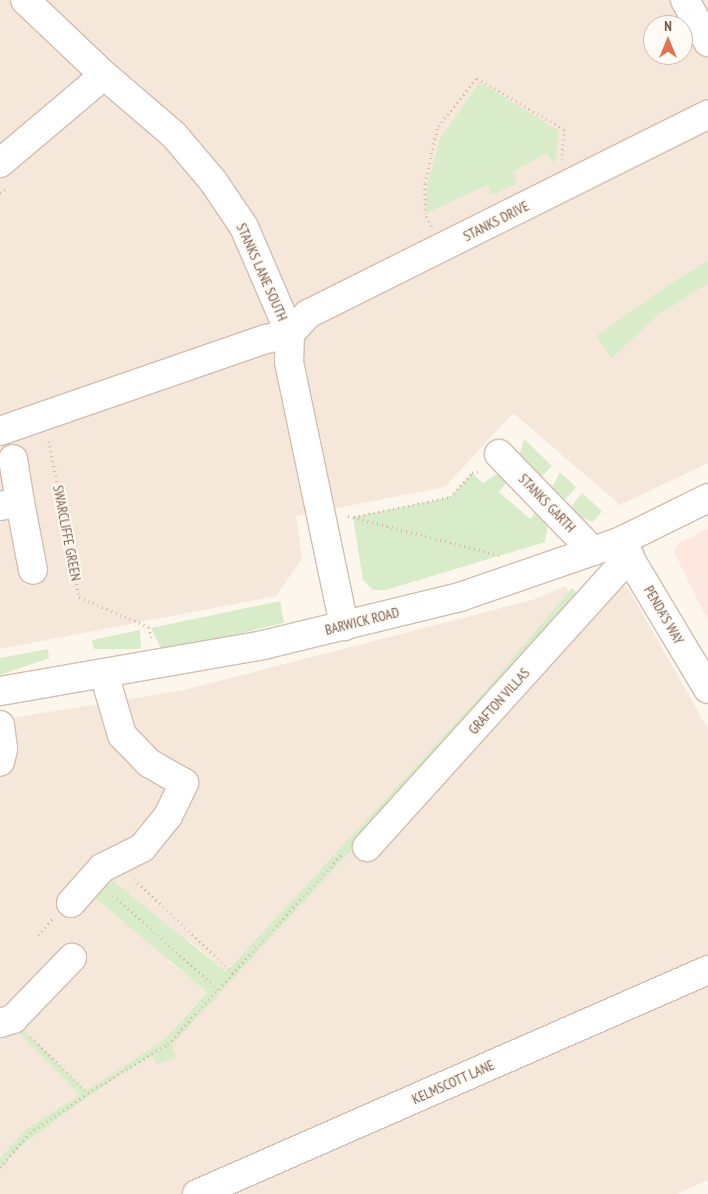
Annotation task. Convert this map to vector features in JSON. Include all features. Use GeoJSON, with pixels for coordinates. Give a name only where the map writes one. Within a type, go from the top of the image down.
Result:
{"type":"FeatureCollection","features":[{"type":"Feature","properties":{"kind":"street","name":"STANKS LANE SOUTH"},"geometry":{"type":"LineString","coordinates":[[25,0],[104,75],[174,135],[213,181],[244,227],[290,334],[289,362],[321,508],[344,626]]}},
{"type":"Feature","properties":{"kind":"street"},"geometry":{"type":"LineString","coordinates":[[685,0],[708,42]]}},
{"type":"Feature","properties":{"kind":"street"},"geometry":{"type":"LineString","coordinates":[[0,163],[104,75]]}},
{"type":"Feature","properties":{"kind":"street","name":"STANKS DRIVE"},"geometry":{"type":"LineString","coordinates":[[290,334],[308,314],[708,115]]}},
{"type":"Feature","properties":{"kind":"street"},"geometry":{"type":"LineString","coordinates":[[0,431],[266,338],[290,334]]}},
{"type":"Feature","properties":{"kind":"street","name":"STANKS GARTH"},"geometry":{"type":"LineString","coordinates":[[498,455],[593,551]]}},
{"type":"Feature","properties":{"kind":"street"},"geometry":{"type":"LineString","coordinates":[[13,459],[10,504],[33,570]]}},
{"type":"Feature","properties":{"kind":"street","name":"BARWICK ROAD"},"geometry":{"type":"LineString","coordinates":[[0,691],[263,645],[460,597],[593,551],[625,549],[708,498]]}},
{"type":"Feature","properties":{"kind":"street","name":"PENDA'S WAY"},"geometry":{"type":"LineString","coordinates":[[625,549],[708,689]]}},
{"type":"Feature","properties":{"kind":"street","name":"GRAFTON VILLAS"},"geometry":{"type":"LineString","coordinates":[[356,849],[625,549]]}},
{"type":"Feature","properties":{"kind":"street"},"geometry":{"type":"LineString","coordinates":[[71,903],[105,870],[142,848],[168,816],[184,783],[149,763],[122,734],[104,674]]}},
{"type":"Feature","properties":{"kind":"street"},"geometry":{"type":"LineString","coordinates":[[0,725],[3,749],[0,762]]}},
{"type":"Feature","properties":{"kind":"street"},"geometry":{"type":"LineString","coordinates":[[7,1021],[63,970]]}},
{"type":"Feature","properties":{"kind":"street","name":"KELMSCOTT LANE"},"geometry":{"type":"LineString","coordinates":[[197,1194],[708,970]]}},
{"type":"Feature","properties":{"kind":"path"},"geometry":{"type":"LineString","coordinates":[[442,249],[425,214],[425,183],[438,126],[477,78],[564,129],[561,189]]}},
{"type":"Feature","properties":{"kind":"path","name":"SWARCLIFFE GREEN"},"geometry":{"type":"LineString","coordinates":[[44,416],[79,597],[149,627],[156,664]]}},
{"type":"Feature","properties":{"kind":"path"},"geometry":{"type":"LineString","coordinates":[[354,517],[450,497],[472,473],[498,455]]}},
{"type":"Feature","properties":{"kind":"path"},"geometry":{"type":"LineString","coordinates":[[321,508],[501,556]]}},
{"type":"Feature","properties":{"kind":"path"},"geometry":{"type":"LineString","coordinates":[[0,1167],[30,1133],[88,1093],[168,1044],[356,849]]}},
{"type":"Feature","properties":{"kind":"path"},"geometry":{"type":"LineString","coordinates":[[105,870],[234,974]]}},
{"type":"Feature","properties":{"kind":"path"},"geometry":{"type":"LineString","coordinates":[[105,870],[219,990]]}},
{"type":"Feature","properties":{"kind":"path"},"geometry":{"type":"LineString","coordinates":[[7,1021],[88,1093]]}},
{"type":"Feature","properties":{"kind":"shaded area"},"geometry":{"type":"Polygon","coordinates":[[[0,0],[708,0],[708,463],[620,505],[513,413],[445,487],[296,516],[302,559],[276,596],[0,649],[0,0]]]}},
{"type":"Feature","properties":{"kind":"shaded area"},"geometry":{"type":"Polygon","coordinates":[[[708,529],[708,621],[674,552],[678,543],[708,529]]]}},
{"type":"Feature","properties":{"kind":"shaded area"},"geometry":{"type":"Polygon","coordinates":[[[621,583],[629,590],[708,729],[708,1180],[677,1194],[0,1194],[0,1170],[20,1147],[90,1095],[152,1056],[358,843],[621,583]]]}},
{"type":"Feature","properties":{"kind":"shaded area"},"geometry":{"type":"Polygon","coordinates":[[[566,586],[570,594],[483,693],[226,972],[187,939],[168,961],[207,991],[165,1039],[86,1091],[77,1082],[80,1095],[35,1126],[29,1126],[0,1158],[0,720],[184,690],[532,600],[566,586]]]}},
{"type":"Feature","properties":{"kind":"green space"},"geometry":{"type":"Polygon","coordinates":[[[480,82],[559,131],[556,159],[553,163],[547,153],[512,172],[517,183],[492,195],[487,185],[425,214],[428,181],[440,139],[480,82]]]}},
{"type":"Feature","properties":{"kind":"green space"},"geometry":{"type":"Polygon","coordinates":[[[708,261],[708,283],[658,315],[612,358],[596,336],[670,284],[708,261]]]}},
{"type":"Feature","properties":{"kind":"green space"},"geometry":{"type":"Polygon","coordinates":[[[524,439],[552,466],[539,479],[519,457],[524,439]]]}},
{"type":"Feature","properties":{"kind":"green space"},"geometry":{"type":"Polygon","coordinates":[[[560,472],[576,487],[563,502],[551,490],[560,472]]]}},
{"type":"Feature","properties":{"kind":"green space"},"geometry":{"type":"Polygon","coordinates":[[[472,473],[483,483],[495,475],[511,476],[499,492],[530,519],[541,506],[549,518],[545,542],[386,590],[373,590],[363,580],[353,517],[450,497],[472,473]]]}},
{"type":"Feature","properties":{"kind":"green space"},"geometry":{"type":"Polygon","coordinates":[[[582,493],[602,511],[593,522],[580,517],[570,508],[582,493]]]}},
{"type":"Feature","properties":{"kind":"green space"},"geometry":{"type":"Polygon","coordinates":[[[572,588],[579,594],[358,843],[172,1045],[176,1058],[158,1064],[151,1056],[90,1095],[20,1147],[0,1170],[0,1158],[26,1129],[80,1095],[19,1033],[23,1029],[86,1091],[165,1039],[207,992],[94,897],[113,881],[226,972],[483,693],[572,588]]]}},
{"type":"Feature","properties":{"kind":"green space"},"geometry":{"type":"Polygon","coordinates":[[[280,601],[284,623],[225,637],[161,649],[151,628],[280,601]]]}},
{"type":"Feature","properties":{"kind":"green space"},"geometry":{"type":"Polygon","coordinates":[[[140,630],[141,649],[94,649],[92,640],[140,630]]]}},
{"type":"Feature","properties":{"kind":"green space"},"geometry":{"type":"Polygon","coordinates":[[[48,649],[49,658],[0,675],[0,658],[48,649]]]}}]}
